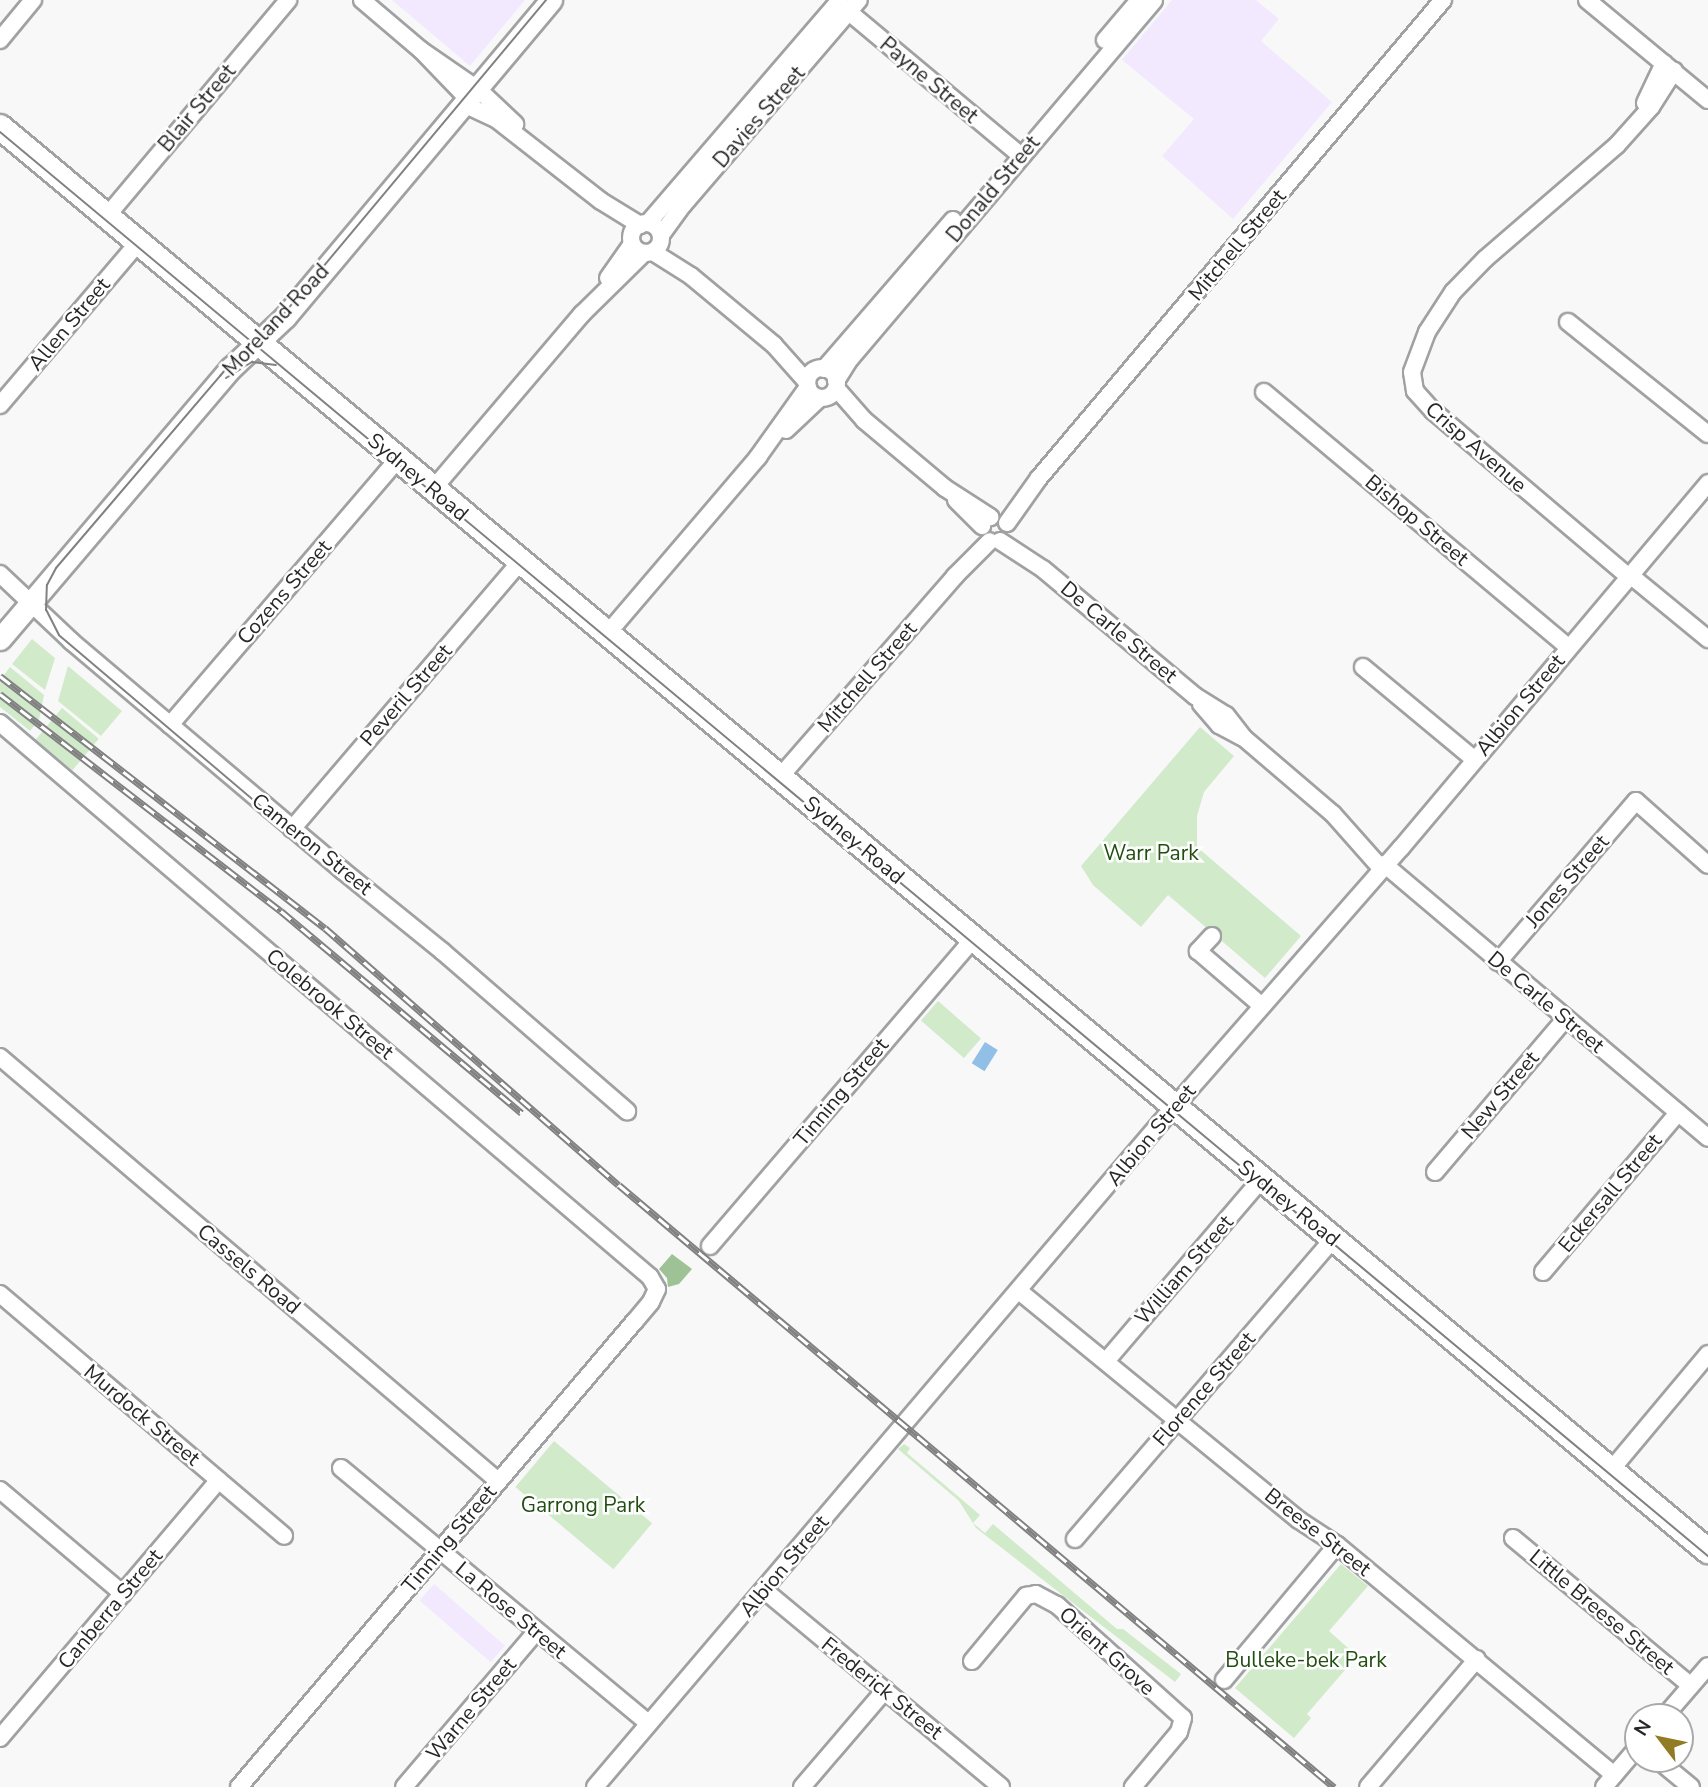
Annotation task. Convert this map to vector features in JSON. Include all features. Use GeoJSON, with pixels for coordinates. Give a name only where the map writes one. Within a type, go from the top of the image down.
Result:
{"type":"FeatureCollection","features":[{"type":"Feature","properties":{"kind":"highway","name":"Sydney Road"},"geometry":{"type":"LineString","coordinates":[[0,127],[1708,1551]]}},
{"type":"Feature","properties":{"kind":"main road","name":"Moreland Road"},"geometry":{"type":"LineString","coordinates":[[0,639],[222,378],[278,325],[551,0]]}},
{"type":"Feature","properties":{"kind":"street"},"geometry":{"type":"LineString","coordinates":[[0,40],[33,0]]}},
{"type":"Feature","properties":{"kind":"street","name":"Blair Street"},"geometry":{"type":"LineString","coordinates":[[107,216],[288,0]]}},
{"type":"Feature","properties":{"kind":"street","name":"De Carle Street"},"geometry":{"type":"LineString","coordinates":[[362,0],[421,50],[468,98],[536,148],[1195,696],[1226,716],[1244,738],[1333,814],[1368,836],[1384,864],[1708,1138]]}},
{"type":"Feature","properties":{"kind":"street","name":"Donald Street"},"geometry":{"type":"LineString","coordinates":[[607,634],[822,384],[850,359],[1139,0]]}},
{"type":"Feature","properties":{"kind":"street","name":"Donald Street"},"geometry":{"type":"LineString","coordinates":[[1017,153],[1154,0]]}},
{"type":"Feature","properties":{"kind":"street"},"geometry":{"type":"LineString","coordinates":[[1587,0],[1708,100]]}},
{"type":"Feature","properties":{"kind":"street","name":"Payne Street"},"geometry":{"type":"LineString","coordinates":[[847,4],[1017,153]]}},
{"type":"Feature","properties":{"kind":"street","name":"Davies Street"},"geometry":{"type":"LineString","coordinates":[[433,489],[646,238],[683,205],[847,4]]}},
{"type":"Feature","properties":{"kind":"street","name":"Mitchell Street"},"geometry":{"type":"LineString","coordinates":[[779,778],[1039,478],[1441,4]]}},
{"type":"Feature","properties":{"kind":"street","name":"Crisp Avenue"},"geometry":{"type":"LineString","coordinates":[[1630,576],[1433,411],[1422,400],[1411,379],[1427,331],[1453,292],[1485,259],[1603,158],[1641,115],[1669,67]]}},
{"type":"Feature","properties":{"kind":"street","name":"De Carle Street"},"geometry":{"type":"LineString","coordinates":[[468,98],[470,107],[496,119],[536,148]]}},
{"type":"Feature","properties":{"kind":"street","name":"Allen Street"},"geometry":{"type":"LineString","coordinates":[[0,405],[138,243]]}},
{"type":"Feature","properties":{"kind":"street"},"geometry":{"type":"LineString","coordinates":[[1568,322],[1708,434]]}},
{"type":"Feature","properties":{"kind":"street","name":"Bishop Street"},"geometry":{"type":"LineString","coordinates":[[1264,393],[1569,648]]}},
{"type":"Feature","properties":{"kind":"street","name":"Cozens Street"},"geometry":{"type":"LineString","coordinates":[[170,725],[397,460]]}},
{"type":"Feature","properties":{"kind":"street","name":"Albion Street"},"geometry":{"type":"LineString","coordinates":[[595,1787],[1708,484]]}},
{"type":"Feature","properties":{"kind":"street","name":"Peveril Street"},"geometry":{"type":"LineString","coordinates":[[292,829],[520,562]]}},
{"type":"Feature","properties":{"kind":"street","name":"Cameron Street"},"geometry":{"type":"LineString","coordinates":[[0,574],[32,601],[66,636],[292,829],[375,894],[627,1111]]}},
{"type":"Feature","properties":{"kind":"street"},"geometry":{"type":"LineString","coordinates":[[1630,576],[1708,639]]}},
{"type":"Feature","properties":{"kind":"street"},"geometry":{"type":"LineString","coordinates":[[1363,667],[1474,759]]}},
{"type":"Feature","properties":{"kind":"street","name":"Colebrook Street"},"geometry":{"type":"LineString","coordinates":[[0,723],[639,1268],[657,1289]]}},
{"type":"Feature","properties":{"kind":"street","name":"Jones Street"},"geometry":{"type":"LineString","coordinates":[[1498,962],[1636,801],[1680,837],[1708,865]]}},
{"type":"Feature","properties":{"kind":"street"},"geometry":{"type":"LineString","coordinates":[[1212,936],[1198,951],[1262,1006]]}},
{"type":"Feature","properties":{"kind":"street","name":"Tinning Street"},"geometry":{"type":"LineString","coordinates":[[710,1246],[973,939]]}},
{"type":"Feature","properties":{"kind":"street","name":"New Street"},"geometry":{"type":"LineString","coordinates":[[1435,1172],[1565,1019]]}},
{"type":"Feature","properties":{"kind":"street","name":"Cassels Road"},"geometry":{"type":"LineString","coordinates":[[0,1057],[498,1482]]}},
{"type":"Feature","properties":{"kind":"street","name":"Eckersall Street"},"geometry":{"type":"LineString","coordinates":[[1543,1272],[1678,1114]]}},
{"type":"Feature","properties":{"kind":"street","name":"William Street"},"geometry":{"type":"LineString","coordinates":[[1107,1360],[1261,1180]]}},
{"type":"Feature","properties":{"kind":"street","name":"Florence Street"},"geometry":{"type":"LineString","coordinates":[[1075,1539],[1333,1239]]}},
{"type":"Feature","properties":{"kind":"street","name":"Tinning Street"},"geometry":{"type":"LineString","coordinates":[[239,1787],[634,1322],[657,1289]]}},
{"type":"Feature","properties":{"kind":"street","name":"Breese Street"},"geometry":{"type":"LineString","coordinates":[[1019,1291],[1107,1360],[1299,1520],[1337,1545],[1477,1660],[1609,1781]]}},
{"type":"Feature","properties":{"kind":"street","name":"Murdock Street"},"geometry":{"type":"LineString","coordinates":[[0,1294],[284,1536]]}},
{"type":"Feature","properties":{"kind":"street"},"geometry":{"type":"LineString","coordinates":[[1611,1470],[1708,1354]]}},
{"type":"Feature","properties":{"kind":"street","name":"La Rose Street"},"geometry":{"type":"LineString","coordinates":[[341,1468],[649,1724]]}},
{"type":"Feature","properties":{"kind":"street","name":"Canberra Street"},"geometry":{"type":"LineString","coordinates":[[0,1738],[219,1480]]}},
{"type":"Feature","properties":{"kind":"street"},"geometry":{"type":"LineString","coordinates":[[0,1490],[122,1594]]}},
{"type":"Feature","properties":{"kind":"street","name":"Little Breese Street"},"geometry":{"type":"LineString","coordinates":[[1513,1538],[1691,1686]]}},
{"type":"Feature","properties":{"kind":"street"},"geometry":{"type":"LineString","coordinates":[[1224,1680],[1337,1545]]}},
{"type":"Feature","properties":{"kind":"street","name":"Frederick Street"},"geometry":{"type":"LineString","coordinates":[[764,1590],[1001,1787]]}},
{"type":"Feature","properties":{"kind":"street","name":"Orient Grove"},"geometry":{"type":"LineString","coordinates":[[972,1661],[1026,1596],[1036,1594],[1057,1605],[1183,1718],[1179,1732],[1133,1787]]}},
{"type":"Feature","properties":{"kind":"street","name":"Warne Street"},"geometry":{"type":"LineString","coordinates":[[404,1787],[537,1631]]}},
{"type":"Feature","properties":{"kind":"street"},"geometry":{"type":"LineString","coordinates":[[1368,1787],[1477,1660]]}},
{"type":"Feature","properties":{"kind":"street"},"geometry":{"type":"LineString","coordinates":[[1676,1703],[1708,1666]]}},
{"type":"Feature","properties":{"kind":"street"},"geometry":{"type":"LineString","coordinates":[[802,1787],[884,1690]]}},
{"type":"Feature","properties":{"kind":"street"},"geometry":{"type":"LineString","coordinates":[[1609,1781],[1624,1764]]}},
{"type":"Feature","properties":{"kind":"street"},"geometry":{"type":"LineString","coordinates":[[1674,1773],[1691,1787]]}},
{"type":"Feature","properties":{"kind":"shaded area"},"geometry":{"type":"Polygon","coordinates":[[[392,0],[525,0],[470,66],[392,0]]]}},
{"type":"Feature","properties":{"kind":"shaded area"},"geometry":{"type":"Polygon","coordinates":[[[1172,0],[1256,0],[1279,19],[1261,41],[1332,102],[1233,219],[1162,156],[1194,119],[1122,60],[1172,0]]]}},
{"type":"Feature","properties":{"kind":"shaded area"},"geometry":{"type":"Polygon","coordinates":[[[434,1584],[505,1646],[491,1662],[420,1601],[434,1584]]]}},
{"type":"Feature","properties":{"kind":"green space"},"geometry":{"type":"Polygon","coordinates":[[[32,639],[55,658],[45,690],[12,664],[32,639]]]}},
{"type":"Feature","properties":{"kind":"green space"},"geometry":{"type":"Polygon","coordinates":[[[68,666],[122,711],[101,736],[58,701],[68,666]]]}},
{"type":"Feature","properties":{"kind":"green space"},"geometry":{"type":"Polygon","coordinates":[[[10,667],[44,695],[39,720],[30,731],[0,707],[0,680],[10,667]]]}},
{"type":"Feature","properties":{"kind":"green space"},"geometry":{"type":"Polygon","coordinates":[[[62,708],[99,739],[72,770],[36,739],[62,708]]]}},
{"type":"Feature","properties":{"kind":"green space","name":"Warr Park"},"geometry":{"type":"Polygon","coordinates":[[[1200,727],[1234,756],[1204,792],[1197,816],[1197,847],[1301,936],[1265,978],[1168,895],[1141,927],[1093,885],[1081,866],[1200,727]]]}},
{"type":"Feature","properties":{"kind":"green space"},"geometry":{"type":"Polygon","coordinates":[[[938,1001],[981,1038],[964,1058],[921,1021],[938,1001]]]}},
{"type":"Feature","properties":{"kind":"green space"},"geometry":{"type":"Polygon","coordinates":[[[672,1254],[692,1269],[679,1284],[668,1287],[667,1278],[659,1269],[672,1254]]]}},
{"type":"Feature","properties":{"kind":"green space","name":"Garrong Park"},"geometry":{"type":"Polygon","coordinates":[[[554,1441],[652,1523],[613,1569],[515,1487],[554,1441]]]}},
{"type":"Feature","properties":{"kind":"green space"},"geometry":{"type":"Polygon","coordinates":[[[904,1444],[910,1448],[907,1453],[980,1515],[973,1523],[985,1533],[993,1524],[1117,1629],[1123,1629],[1181,1674],[1175,1682],[976,1528],[959,1501],[898,1449],[904,1444]]]}},
{"type":"Feature","properties":{"kind":"green space","name":"Bulleke-bek Park"},"geometry":{"type":"Polygon","coordinates":[[[1341,1564],[1368,1586],[1329,1631],[1357,1656],[1307,1714],[1311,1718],[1294,1738],[1235,1688],[1341,1564]]]}},
{"type":"Feature","properties":{"kind":"water"},"geometry":{"type":"Polygon","coordinates":[[[985,1042],[998,1050],[984,1071],[972,1063],[985,1042]]]}},
{"type":"Feature","properties":{"kind":"tram line"},"geometry":{"type":"LineString","coordinates":[[271,815],[59,635],[46,610],[47,585],[56,568],[239,353],[276,323],[546,0]]}},
{"type":"Feature","properties":{"kind":"tram line"},"geometry":{"type":"LineString","coordinates":[[0,132],[1708,1556]]}},
{"type":"Feature","properties":{"kind":"tram line"},"geometry":{"type":"LineString","coordinates":[[226,378],[252,362],[276,365]]}},
{"type":"Feature","properties":{"kind":"railway"},"geometry":{"type":"LineString","coordinates":[[0,676],[325,928],[619,1185],[1334,1787]]}},
{"type":"Feature","properties":{"kind":"railway"},"geometry":{"type":"LineString","coordinates":[[0,694],[281,911],[522,1113]]}}]}
